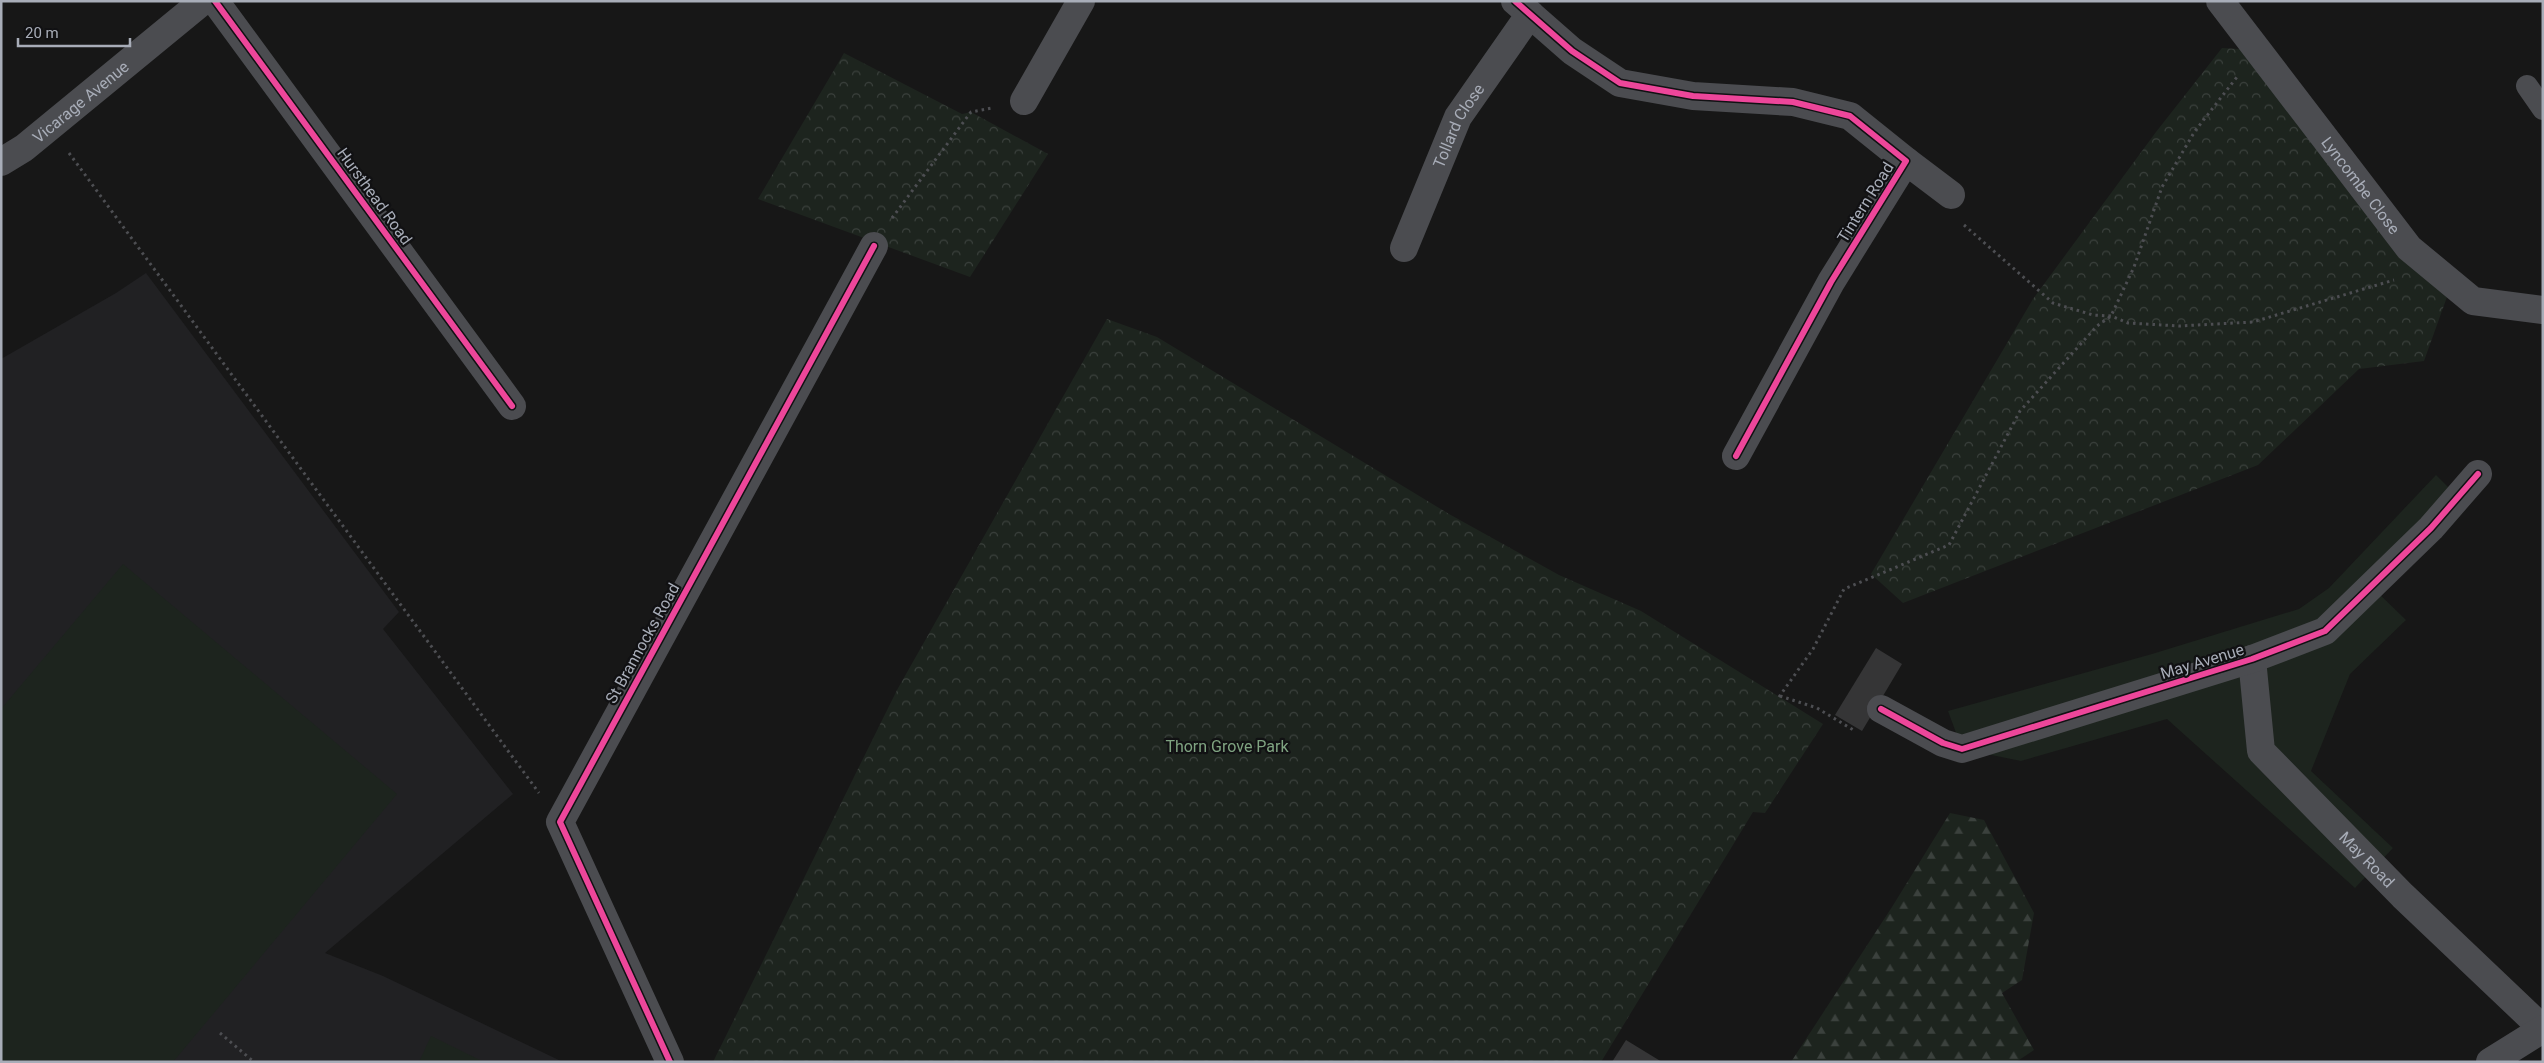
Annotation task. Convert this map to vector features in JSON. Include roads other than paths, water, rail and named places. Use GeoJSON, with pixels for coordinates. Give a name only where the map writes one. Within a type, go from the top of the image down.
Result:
{"type":"FeatureCollection","features":[{"type":"Feature","properties":{"kind":"street","name":"Vicarage Avenue"},"geometry":{"type":"LineString","coordinates":[[1,162],[24,148],[50,128],[203,1]]}},
{"type":"Feature","properties":{"kind":"street","name":"Hursthead Road"},"geometry":{"type":"LineString","coordinates":[[215,1],[512,406]]}},
{"type":"Feature","properties":{"kind":"street"},"geometry":{"type":"LineString","coordinates":[[1024,101],[1081,1]]}},
{"type":"Feature","properties":{"kind":"street","name":"Lyncombe Close"},"geometry":{"type":"LineString","coordinates":[[2220,1],[2409,248],[2473,301],[2543,310]]}},
{"type":"Feature","properties":{"kind":"street","name":"Tintern Road"},"geometry":{"type":"LineString","coordinates":[[1523,8],[1572,51],[1620,83],[1693,96],[1793,102],[1850,116],[1950,196]]}},
{"type":"Feature","properties":{"kind":"street","name":"Tollard Close"},"geometry":{"type":"LineString","coordinates":[[1404,248],[1458,117],[1523,8]]}},
{"type":"Feature","properties":{"kind":"street","name":"Tintern Road"},"geometry":{"type":"LineString","coordinates":[[1736,456],[1831,282],[1906,162]]}},
{"type":"Feature","properties":{"kind":"street","name":"St Brannocks Road"},"geometry":{"type":"LineString","coordinates":[[670,1062],[560,822],[874,246]]}},
{"type":"Feature","properties":{"kind":"street","name":"May Avenue"},"geometry":{"type":"LineString","coordinates":[[1881,709],[1942,743],[1962,749],[2252,660],[2325,630],[2431,528],[2478,474]]}},
{"type":"Feature","properties":{"kind":"street","name":"May Road"},"geometry":{"type":"LineString","coordinates":[[2252,660],[2260,752],[2403,896],[2543,1029]]}},
{"type":"Feature","properties":{"kind":"street"},"geometry":{"type":"LineString","coordinates":[[2490,1062],[2543,1029]]}},
{"type":"Feature","properties":{"kind":"lane"},"geometry":{"type":"LineString","coordinates":[[2527,86],[2543,109]]}},
{"type":"Feature","properties":{"kind":"park label","name":"Thorn Grove Park"},"geometry":{"type":"Point","coordinates":[1227,746]}}]}
